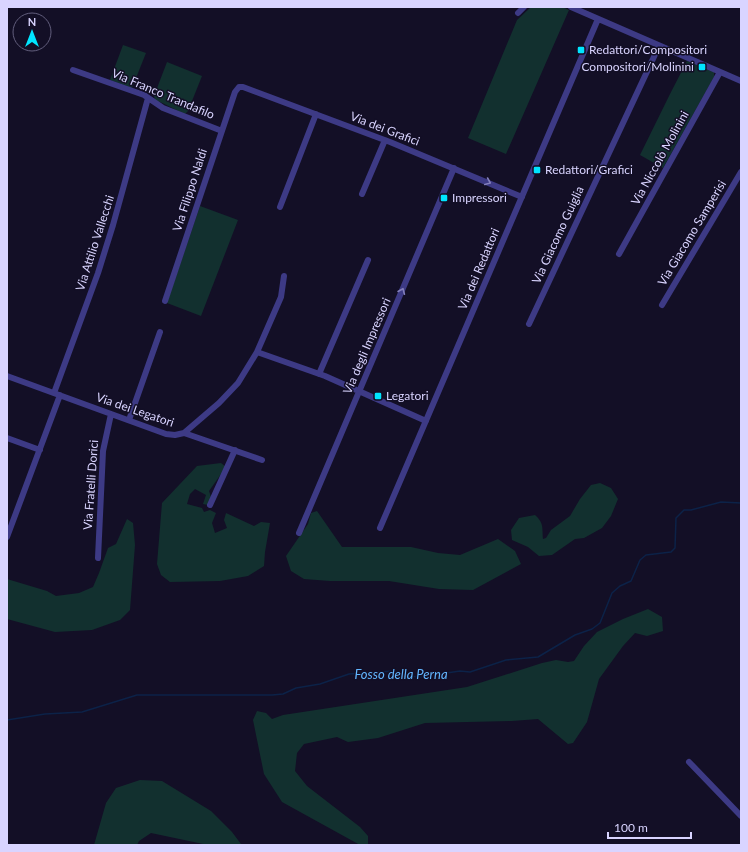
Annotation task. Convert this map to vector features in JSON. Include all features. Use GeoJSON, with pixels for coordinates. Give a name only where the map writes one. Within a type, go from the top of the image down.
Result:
{"type":"FeatureCollection","features":[{"type":"Feature","properties":{"kind":"street"},"geometry":{"type":"LineString","coordinates":[[518,13],[524,7]]}},
{"type":"Feature","properties":{"kind":"street"},"geometry":{"type":"LineString","coordinates":[[571,7],[741,80]]}},
{"type":"Feature","properties":{"kind":"street","name":"Via dei Redattori"},"geometry":{"type":"LineString","coordinates":[[380,528],[598,19]]}},
{"type":"Feature","properties":{"kind":"street","name":"Via Giacomo Guiglia"},"geometry":{"type":"LineString","coordinates":[[529,324],[659,46]]}},
{"type":"Feature","properties":{"kind":"street","name":"Via Franco Trandafilo"},"geometry":{"type":"LineString","coordinates":[[73,70],[144,95],[163,108],[222,130]]}},
{"type":"Feature","properties":{"kind":"street","name":"Via Niccolò Molinini"},"geometry":{"type":"LineString","coordinates":[[619,254],[720,72]]}},
{"type":"Feature","properties":{"kind":"street","name":"Via dei Grafici"},"geometry":{"type":"LineString","coordinates":[[238,87],[243,87],[385,140],[522,197]]}},
{"type":"Feature","properties":{"kind":"street","name":"Via Filippo Naldi"},"geometry":{"type":"LineString","coordinates":[[165,301],[235,90],[238,87]]}},
{"type":"Feature","properties":{"kind":"street","name":"Via Attilio Vallecchi"},"geometry":{"type":"LineString","coordinates":[[7,537],[40,450],[57,394],[98,273],[113,225],[148,98]]}},
{"type":"Feature","properties":{"kind":"street"},"geometry":{"type":"LineString","coordinates":[[280,207],[316,114]]}},
{"type":"Feature","properties":{"kind":"street"},"geometry":{"type":"LineString","coordinates":[[362,194],[385,140]]}},
{"type":"Feature","properties":{"kind":"street","name":"Via degli Impressori"},"geometry":{"type":"LineString","coordinates":[[299,533],[454,168]]}},
{"type":"Feature","properties":{"kind":"street","name":"Via Giacomo Samperisi"},"geometry":{"type":"LineString","coordinates":[[662,304],[741,172]]}},
{"type":"Feature","properties":{"kind":"street"},"geometry":{"type":"LineString","coordinates":[[319,374],[368,260]]}},
{"type":"Feature","properties":{"kind":"street","name":"Via dei Legatori"},"geometry":{"type":"LineString","coordinates":[[7,376],[168,435],[184,433],[229,393],[242,377],[257,352],[280,300],[284,276]]}},
{"type":"Feature","properties":{"kind":"street"},"geometry":{"type":"LineString","coordinates":[[129,420],[160,332]]}},
{"type":"Feature","properties":{"kind":"street"},"geometry":{"type":"LineString","coordinates":[[257,352],[319,374],[426,421]]}},
{"type":"Feature","properties":{"kind":"street","name":"Via Fratelli Dorici"},"geometry":{"type":"LineString","coordinates":[[98,558],[103,451],[111,414]]}},
{"type":"Feature","properties":{"kind":"street"},"geometry":{"type":"LineString","coordinates":[[184,433],[262,460]]}},
{"type":"Feature","properties":{"kind":"street"},"geometry":{"type":"LineString","coordinates":[[7,438],[40,450]]}},
{"type":"Feature","properties":{"kind":"street"},"geometry":{"type":"LineString","coordinates":[[210,506],[235,450]]}},
{"type":"Feature","properties":{"kind":"street"},"geometry":{"type":"LineString","coordinates":[[689,762],[741,816]]}},
{"type":"Feature","properties":{"kind":"green space"},"geometry":{"type":"Polygon","coordinates":[[[531,7],[562,7],[569,10],[506,154],[468,138],[517,20],[531,7]]]}},
{"type":"Feature","properties":{"kind":"green space"},"geometry":{"type":"Polygon","coordinates":[[[123,45],[146,53],[132,88],[110,80],[123,45]]]}},
{"type":"Feature","properties":{"kind":"green space"},"geometry":{"type":"Polygon","coordinates":[[[687,61],[714,72],[714,77],[663,168],[640,155],[687,61]]]}},
{"type":"Feature","properties":{"kind":"green space"},"geometry":{"type":"Polygon","coordinates":[[[167,62],[202,76],[188,111],[185,114],[155,100],[154,96],[167,62]]]}},
{"type":"Feature","properties":{"kind":"green space"},"geometry":{"type":"Polygon","coordinates":[[[200,206],[238,220],[201,316],[167,303],[200,206]]]}},
{"type":"Feature","properties":{"kind":"green space"},"geometry":{"type":"Polygon","coordinates":[[[221,463],[226,467],[209,491],[211,497],[208,505],[203,504],[206,495],[195,489],[190,494],[187,504],[202,508],[204,512],[210,510],[216,513],[212,523],[215,533],[227,528],[224,520],[226,513],[254,526],[261,522],[270,523],[264,566],[248,576],[220,581],[170,582],[161,575],[157,564],[162,503],[197,466],[221,463]]]}},
{"type":"Feature","properties":{"kind":"green space"},"geometry":{"type":"Polygon","coordinates":[[[600,483],[611,488],[618,499],[611,516],[602,528],[584,538],[575,539],[552,555],[539,556],[528,547],[512,540],[511,530],[519,518],[535,515],[541,523],[543,539],[546,538],[551,530],[570,516],[580,499],[591,485],[600,483]]]}},
{"type":"Feature","properties":{"kind":"green space"},"geometry":{"type":"Polygon","coordinates":[[[317,511],[342,547],[411,547],[438,553],[460,555],[498,539],[515,551],[521,564],[473,590],[439,589],[389,581],[330,581],[304,579],[291,571],[286,556],[308,524],[311,513],[317,511]]]}},
{"type":"Feature","properties":{"kind":"green space"},"geometry":{"type":"Polygon","coordinates":[[[127,519],[133,523],[135,545],[130,610],[120,620],[92,630],[55,632],[7,619],[7,579],[47,591],[56,596],[79,593],[93,587],[108,548],[116,544],[127,519]]]}},
{"type":"Feature","properties":{"kind":"green space"},"geometry":{"type":"Polygon","coordinates":[[[648,609],[662,617],[663,631],[647,636],[635,633],[623,646],[599,679],[587,722],[573,743],[568,744],[538,719],[425,723],[378,738],[348,742],[337,737],[304,744],[297,753],[295,771],[307,786],[360,827],[368,836],[368,844],[360,845],[282,802],[264,774],[253,720],[257,711],[266,713],[272,719],[283,715],[467,687],[542,663],[556,660],[568,662],[574,661],[584,646],[597,632],[648,609]]]}},
{"type":"Feature","properties":{"kind":"green space"},"geometry":{"type":"Polygon","coordinates":[[[140,780],[162,781],[211,811],[232,832],[241,844],[247,845],[208,845],[151,833],[139,841],[137,845],[94,845],[106,803],[116,788],[140,780]]]}},
{"type":"Feature","properties":{"kind":"waterway","name":"Fosso della Perna"},"geometry":{"type":"LineString","coordinates":[[7,720],[45,714],[82,712],[137,695],[283,694],[296,688],[320,684],[349,674],[393,671],[408,676],[420,677],[460,671],[470,672],[506,660],[538,657],[575,635],[592,629],[600,623],[612,593],[620,586],[631,581],[640,560],[646,555],[671,552],[675,548],[676,518],[684,510],[691,510],[721,502],[741,503]]}},
{"type":"Feature","properties":{"kind":"place","name":"Redattori/Compositori"},"geometry":{"type":"Point","coordinates":[581,50]}},
{"type":"Feature","properties":{"kind":"place","name":"Compositori/Molinini"},"geometry":{"type":"Point","coordinates":[702,67]}},
{"type":"Feature","properties":{"kind":"place","name":"Redattori/Grafici"},"geometry":{"type":"Point","coordinates":[537,170]}},
{"type":"Feature","properties":{"kind":"place","name":"Impressori"},"geometry":{"type":"Point","coordinates":[444,198]}},
{"type":"Feature","properties":{"kind":"place","name":"Legatori"},"geometry":{"type":"Point","coordinates":[378,396]}}]}
